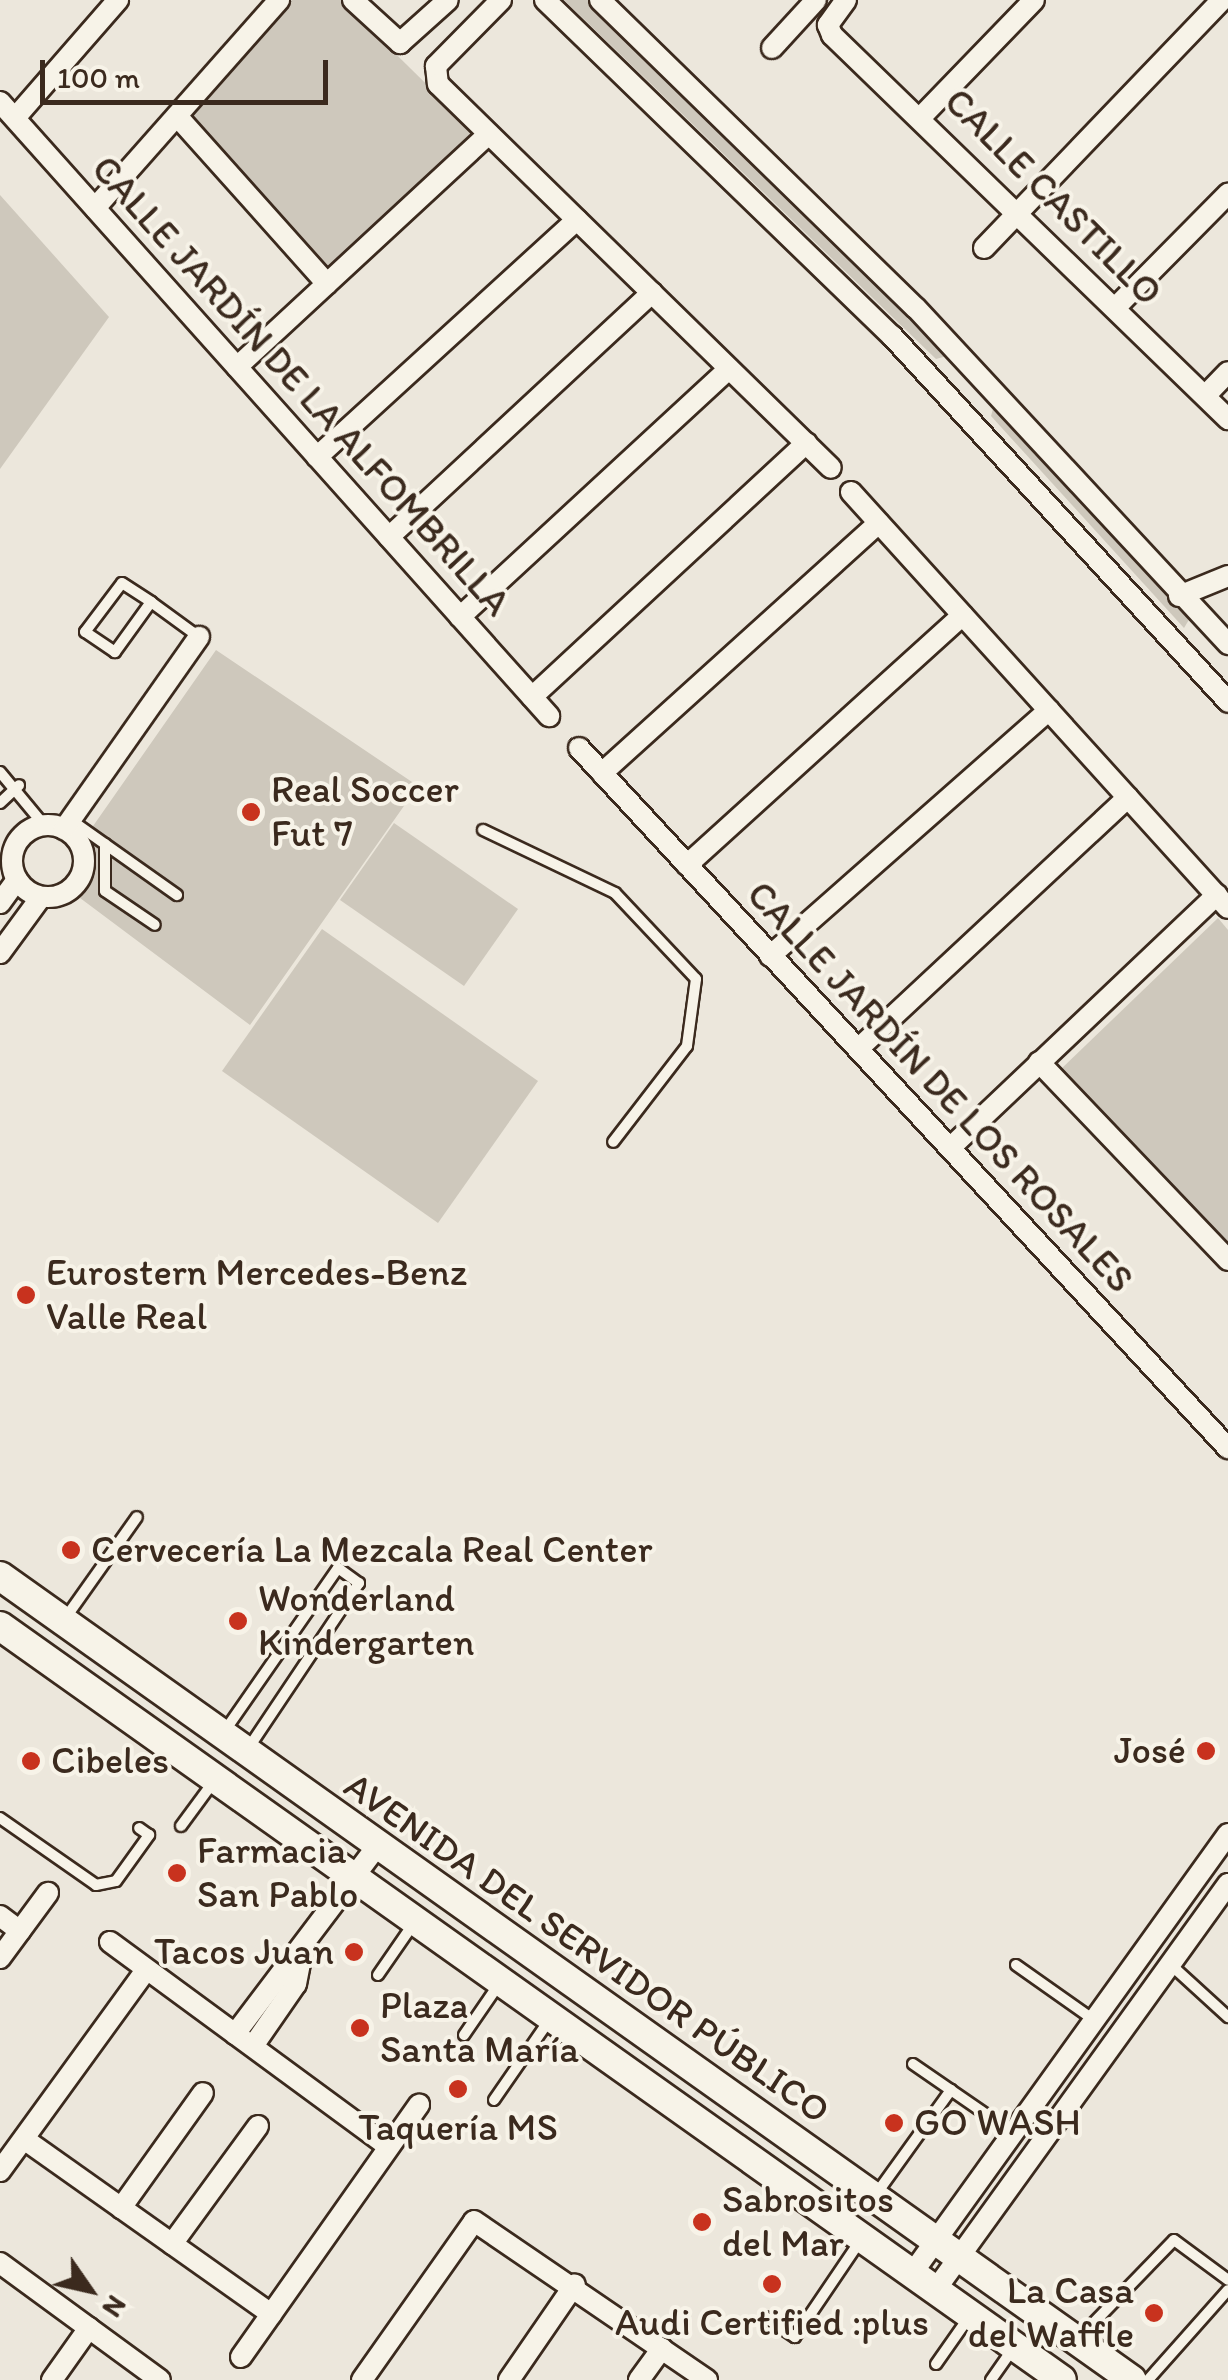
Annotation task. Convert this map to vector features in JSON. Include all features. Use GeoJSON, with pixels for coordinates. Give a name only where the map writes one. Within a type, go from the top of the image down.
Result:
{"type":"FeatureCollection","features":[{"type":"Feature","properties":{"kind":"street"},"geometry":{"type":"LineString","coordinates":[[15,118],[118,0]]}},
{"type":"Feature","properties":{"kind":"street"},"geometry":{"type":"LineString","coordinates":[[96,208],[279,0]]}},
{"type":"Feature","properties":{"kind":"street"},"geometry":{"type":"LineString","coordinates":[[353,0],[400,44],[444,4],[468,33]]}},
{"type":"Feature","properties":{"kind":"street"},"geometry":{"type":"LineString","coordinates":[[501,0],[432,76],[831,468]]}},
{"type":"Feature","properties":{"kind":"street"},"geometry":{"type":"LineString","coordinates":[[545,0],[948,397],[1228,702]]}},
{"type":"Feature","properties":{"kind":"street"},"geometry":{"type":"LineString","coordinates":[[600,0],[975,372],[1179,596],[1228,644]]}},
{"type":"Feature","properties":{"kind":"street","name":"CALLE CASTILLO"},"geometry":{"type":"LineString","coordinates":[[846,0],[828,25],[1228,419]]}},
{"type":"Feature","properties":{"kind":"street"},"geometry":{"type":"LineString","coordinates":[[922,116],[1034,0]]}},
{"type":"Feature","properties":{"kind":"street"},"geometry":{"type":"LineString","coordinates":[[984,248],[1222,0]]}},
{"type":"Feature","properties":{"kind":"street"},"geometry":{"type":"LineString","coordinates":[[772,48],[806,3]]}},
{"type":"Feature","properties":{"kind":"street","name":"CALLE JARDÍN DE LA ALFOMBRILLA"},"geometry":{"type":"LineString","coordinates":[[0,102],[549,716]]}},
{"type":"Feature","properties":{"kind":"street"},"geometry":{"type":"LineString","coordinates":[[177,116],[327,284]]}},
{"type":"Feature","properties":{"kind":"street"},"geometry":{"type":"LineString","coordinates":[[237,367],[489,134]]}},
{"type":"Feature","properties":{"kind":"street"},"geometry":{"type":"LineString","coordinates":[[1116,308],[1228,194]]}},
{"type":"Feature","properties":{"kind":"street"},"geometry":{"type":"LineString","coordinates":[[317,457],[577,220]]}},
{"type":"Feature","properties":{"kind":"street"},"geometry":{"type":"LineString","coordinates":[[389,537],[652,293]]}},
{"type":"Feature","properties":{"kind":"street"},"geometry":{"type":"LineString","coordinates":[[460,616],[729,369]]}},
{"type":"Feature","properties":{"kind":"street"},"geometry":{"type":"LineString","coordinates":[[948,397],[975,372]]}},
{"type":"Feature","properties":{"kind":"street"},"geometry":{"type":"LineString","coordinates":[[1205,396],[1228,372]]}},
{"type":"Feature","properties":{"kind":"street"},"geometry":{"type":"LineString","coordinates":[[532,698],[806,444]]}},
{"type":"Feature","properties":{"kind":"street"},"geometry":{"type":"LineString","coordinates":[[851,492],[1222,902],[1039,1062],[950,1148]]}},
{"type":"Feature","properties":{"kind":"street"},"geometry":{"type":"LineString","coordinates":[[579,748],[602,772],[879,523]]}},
{"type":"Feature","properties":{"kind":"street"},"geometry":{"type":"LineString","coordinates":[[1179,596],[1227,579]]}},
{"type":"Feature","properties":{"kind":"street"},"geometry":{"type":"LineString","coordinates":[[686,865],[963,615]]}},
{"type":"Feature","properties":{"kind":"street"},"geometry":{"type":"LineString","coordinates":[[0,903],[17,880],[14,850],[60,825],[199,637]]}},
{"type":"Feature","properties":{"kind":"street"},"geometry":{"type":"LineString","coordinates":[[770,956],[1049,710]]}},
{"type":"Feature","properties":{"kind":"street","name":"CALLE JARDÍN DE LOS ROSALES"},"geometry":{"type":"LineString","coordinates":[[602,772],[1228,1448]]}},
{"type":"Feature","properties":{"kind":"street"},"geometry":{"type":"LineString","coordinates":[[858,1050],[1128,797]]}},
{"type":"Feature","properties":{"kind":"street"},"geometry":{"type":"LineString","coordinates":[[17,880],[42,897],[62,894],[82,872],[79,843],[60,825]]}},
{"type":"Feature","properties":{"kind":"street"},"geometry":{"type":"LineString","coordinates":[[0,953],[42,897]]}},
{"type":"Feature","properties":{"kind":"street"},"geometry":{"type":"LineString","coordinates":[[1039,1062],[1228,1260]]}},
{"type":"Feature","properties":{"kind":"street"},"geometry":{"type":"LineString","coordinates":[[0,1625],[11,1584]]}},
{"type":"Feature","properties":{"kind":"street","name":"AVENIDA DEL SERVIDOR PÚBLICO"},"geometry":{"type":"LineString","coordinates":[[11,1584],[1132,2380]]}},
{"type":"Feature","properties":{"kind":"street","name":"AVENIDA DEL SERVIDOR PÚBLICO"},"geometry":{"type":"LineString","coordinates":[[0,1625],[1062,2380]]}},
{"type":"Feature","properties":{"kind":"street"},"geometry":{"type":"LineString","coordinates":[[911,2275],[1228,1834]]}},
{"type":"Feature","properties":{"kind":"street"},"geometry":{"type":"LineString","coordinates":[[244,2040],[378,1845]]}},
{"type":"Feature","properties":{"kind":"street"},"geometry":{"type":"LineString","coordinates":[[934,2292],[1228,1884]]}},
{"type":"Feature","properties":{"kind":"street"},"geometry":{"type":"LineString","coordinates":[[0,1958],[48,1894]]}},
{"type":"Feature","properties":{"kind":"street"},"geometry":{"type":"LineString","coordinates":[[0,1916],[20,1931]]}},
{"type":"Feature","properties":{"kind":"street"},"geometry":{"type":"LineString","coordinates":[[110,1942],[388,2146]]}},
{"type":"Feature","properties":{"kind":"street"},"geometry":{"type":"LineString","coordinates":[[0,2171],[146,1970]]}},
{"type":"Feature","properties":{"kind":"street"},"geometry":{"type":"LineString","coordinates":[[121,2208],[204,2094]]}},
{"type":"Feature","properties":{"kind":"street"},"geometry":{"type":"LineString","coordinates":[[241,2357],[419,2105]]}},
{"type":"Feature","properties":{"kind":"street"},"geometry":{"type":"LineString","coordinates":[[172,2244],[258,2126]]}},
{"type":"Feature","properties":{"kind":"street"},"geometry":{"type":"LineString","coordinates":[[24,2139],[271,2314]]}},
{"type":"Feature","properties":{"kind":"street"},"geometry":{"type":"LineString","coordinates":[[362,2380],[474,2221],[575,2284],[706,2380]]}},
{"type":"Feature","properties":{"kind":"street"},"geometry":{"type":"LineString","coordinates":[[0,2264],[160,2380]]}},
{"type":"Feature","properties":{"kind":"street"},"geometry":{"type":"LineString","coordinates":[[509,2380],[575,2284]]}},
{"type":"Feature","properties":{"kind":"street"},"geometry":{"type":"LineString","coordinates":[[52,2380],[89,2328]]}},
{"type":"Feature","properties":{"kind":"street"},"geometry":{"type":"LineString","coordinates":[[639,2380],[662,2348]]}},
{"type":"Feature","properties":{"kind":"lane"},"geometry":{"type":"LineString","coordinates":[[151,602],[115,652],[86,632],[122,583],[151,602],[199,637]]}},
{"type":"Feature","properties":{"kind":"lane"},"geometry":{"type":"LineString","coordinates":[[0,772],[60,825],[105,844],[177,894]]}},
{"type":"Feature","properties":{"kind":"lane"},"geometry":{"type":"LineString","coordinates":[[0,803],[19,785]]}},
{"type":"Feature","properties":{"kind":"lane"},"geometry":{"type":"LineString","coordinates":[[483,830],[615,892],[696,979],[687,1046],[613,1142]]}},
{"type":"Feature","properties":{"kind":"lane"},"geometry":{"type":"LineString","coordinates":[[105,844],[105,891],[156,926]]}},
{"type":"Feature","properties":{"kind":"lane"},"geometry":{"type":"LineString","coordinates":[[63,1620],[137,1517]]}},
{"type":"Feature","properties":{"kind":"lane"},"geometry":{"type":"LineString","coordinates":[[222,1734],[338,1568],[360,1583],[246,1751]]}},
{"type":"Feature","properties":{"kind":"lane"},"geometry":{"type":"LineString","coordinates":[[182,1826],[214,1780]]}},
{"type":"Feature","properties":{"kind":"lane"},"geometry":{"type":"LineString","coordinates":[[0,1818],[96,1886],[116,1881],[149,1836],[139,1828]]}},
{"type":"Feature","properties":{"kind":"lane"},"geometry":{"type":"LineString","coordinates":[[378,1975],[414,1923]]}},
{"type":"Feature","properties":{"kind":"lane"},"geometry":{"type":"LineString","coordinates":[[1170,1964],[1228,2018]]}},
{"type":"Feature","properties":{"kind":"lane"},"geometry":{"type":"LineString","coordinates":[[1016,1965],[1094,2020]]}},
{"type":"Feature","properties":{"kind":"lane"},"geometry":{"type":"LineString","coordinates":[[464,2035],[500,1984]]}},
{"type":"Feature","properties":{"kind":"lane"},"geometry":{"type":"LineString","coordinates":[[494,2100],[550,2019]]}},
{"type":"Feature","properties":{"kind":"lane"},"geometry":{"type":"LineString","coordinates":[[913,2064],[1013,2132]]}},
{"type":"Feature","properties":{"kind":"lane"},"geometry":{"type":"LineString","coordinates":[[873,2198],[952,2090]]}},
{"type":"Feature","properties":{"kind":"lane"},"geometry":{"type":"LineString","coordinates":[[765,2317],[795,2337],[861,2240]]}},
{"type":"Feature","properties":{"kind":"lane"},"geometry":{"type":"LineString","coordinates":[[1077,2340],[1174,2240],[1228,2280]]}},
{"type":"Feature","properties":{"kind":"lane"},"geometry":{"type":"LineString","coordinates":[[1148,2380],[1228,2290]]}},
{"type":"Feature","properties":{"kind":"lane"},"geometry":{"type":"LineString","coordinates":[[936,2364],[970,2316]]}},
{"type":"Feature","properties":{"kind":"lane"},"geometry":{"type":"LineString","coordinates":[[991,2380],[1014,2347]]}},
{"type":"Feature","properties":{"kind":"shaded area"},"geometry":{"type":"Polygon","coordinates":[[[292,0],[341,0],[476,133],[326,272],[189,117],[292,0]]]}},
{"type":"Feature","properties":{"kind":"shaded area"},"geometry":{"type":"Polygon","coordinates":[[[564,0],[590,0],[947,356],[936,359],[564,0]]]}},
{"type":"Feature","properties":{"kind":"shaded area"},"geometry":{"type":"Polygon","coordinates":[[[0,195],[109,317],[0,469],[0,195]]]}},
{"type":"Feature","properties":{"kind":"shaded area"},"geometry":{"type":"Polygon","coordinates":[[[993,409],[1193,613],[1184,628],[991,416],[993,409]]]}},
{"type":"Feature","properties":{"kind":"shaded area","name":"Real Soccer Fut 7"},"geometry":{"type":"Polygon","coordinates":[[[216,650],[418,786],[250,1025],[76,895],[92,869],[84,839],[216,650]]]}},
{"type":"Feature","properties":{"kind":"shaded area"},"geometry":{"type":"Polygon","coordinates":[[[394,823],[518,909],[464,986],[340,900],[394,823]]]}},
{"type":"Feature","properties":{"kind":"shaded area"},"geometry":{"type":"Polygon","coordinates":[[[1218,918],[1228,930],[1228,1242],[1060,1070],[1218,918]]]}},
{"type":"Feature","properties":{"kind":"shaded area"},"geometry":{"type":"Polygon","coordinates":[[[322,929],[538,1081],[438,1223],[222,1071],[322,929]]]}},
{"type":"Feature","properties":{"kind":"place","name":"Real Soccer Fut 7"},"geometry":{"type":"Point","coordinates":[251,812]}},
{"type":"Feature","properties":{"kind":"place","name":"Eurostern Mercedes-Benz Valle Real"},"geometry":{"type":"Point","coordinates":[26,1295]}},
{"type":"Feature","properties":{"kind":"place","name":"Cervecería La Mezcala Real Center"},"geometry":{"type":"Point","coordinates":[71,1550]}},
{"type":"Feature","properties":{"kind":"place","name":"Wonderland Kindergarten"},"geometry":{"type":"Point","coordinates":[238,1621]}},
{"type":"Feature","properties":{"kind":"place","name":"José"},"geometry":{"type":"Point","coordinates":[1206,1751]}},
{"type":"Feature","properties":{"kind":"place","name":"Cibeles"},"geometry":{"type":"Point","coordinates":[31,1761]}},
{"type":"Feature","properties":{"kind":"place","name":"Farmacia San Pablo"},"geometry":{"type":"Point","coordinates":[177,1873]}},
{"type":"Feature","properties":{"kind":"place","name":"Tacos Juan"},"geometry":{"type":"Point","coordinates":[354,1952]}},
{"type":"Feature","properties":{"kind":"place","name":"Plaza Santa María"},"geometry":{"type":"Point","coordinates":[360,2028]}},
{"type":"Feature","properties":{"kind":"place","name":"Taquería MS"},"geometry":{"type":"Point","coordinates":[458,2089]}},
{"type":"Feature","properties":{"kind":"place","name":"GO WASH"},"geometry":{"type":"Point","coordinates":[894,2123]}},
{"type":"Feature","properties":{"kind":"place","name":"Sabrositos del Mar"},"geometry":{"type":"Point","coordinates":[702,2222]}},
{"type":"Feature","properties":{"kind":"place","name":"Audi Certified :plus"},"geometry":{"type":"Point","coordinates":[772,2284]}},
{"type":"Feature","properties":{"kind":"place","name":"La Casa del Waffle"},"geometry":{"type":"Point","coordinates":[1154,2313]}}]}
